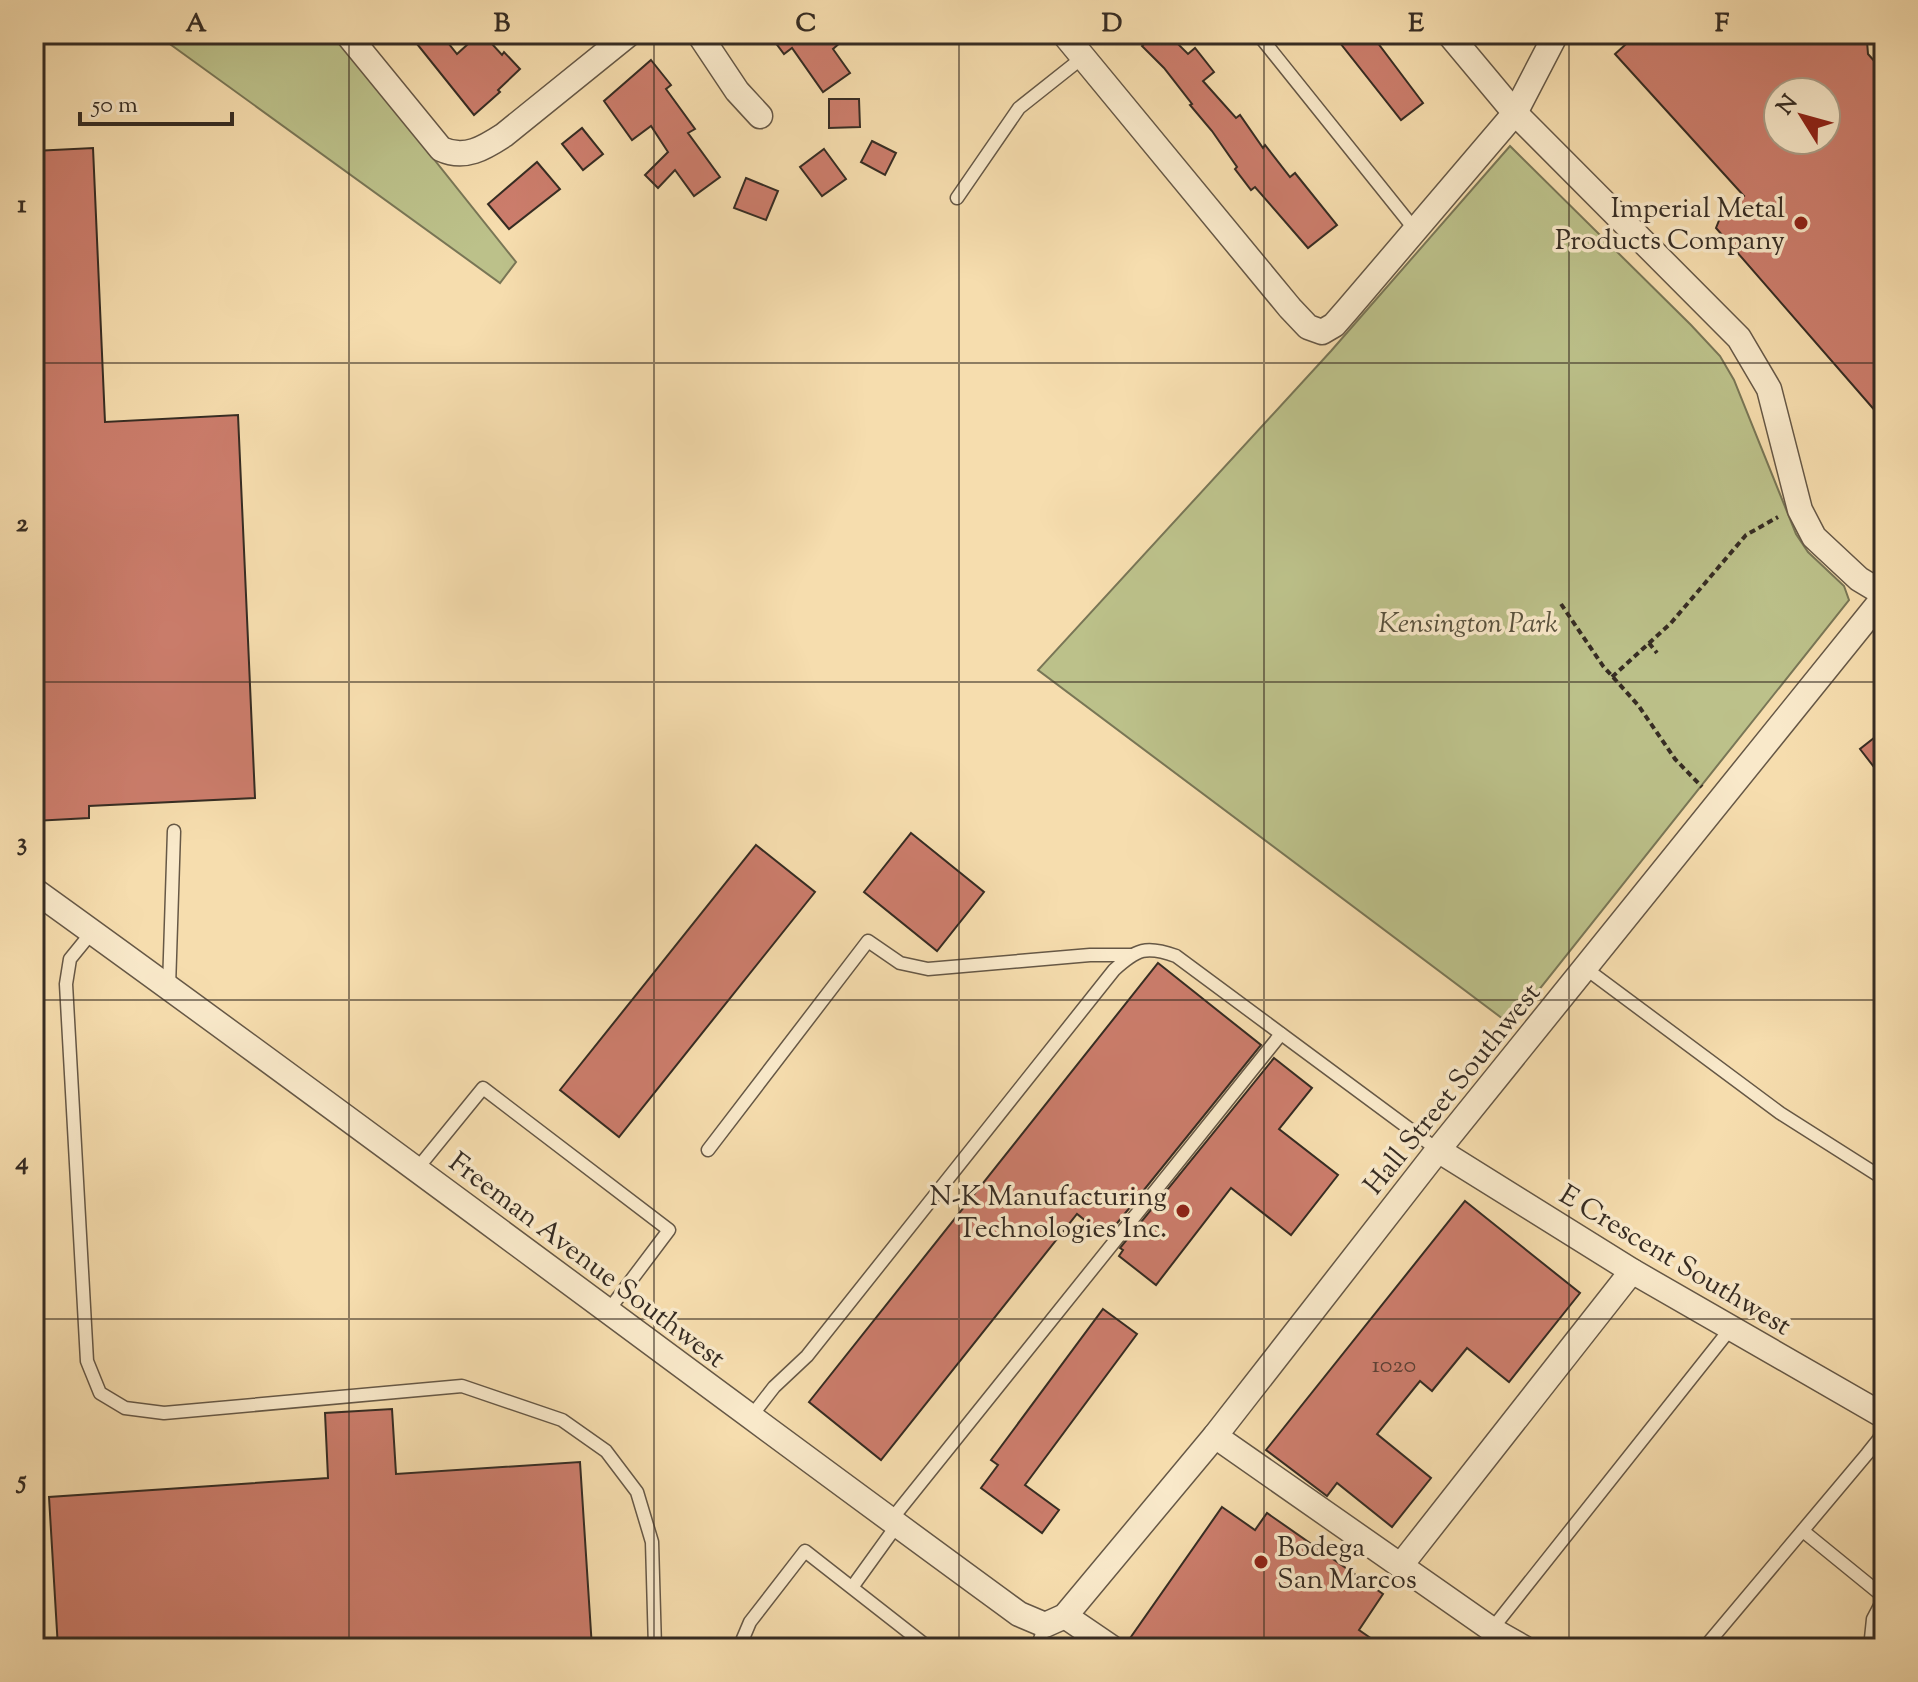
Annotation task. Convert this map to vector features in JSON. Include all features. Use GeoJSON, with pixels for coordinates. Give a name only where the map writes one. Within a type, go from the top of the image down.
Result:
{"type":"FeatureCollection","features":[{"type":"Feature","properties":{"kind":"street"},"geometry":{"type":"LineString","coordinates":[[347,34],[441,149],[466,154],[486,147],[504,135],[629,34]]}},
{"type":"Feature","properties":{"kind":"street"},"geometry":{"type":"LineString","coordinates":[[699,34],[737,91],[760,116]]}},
{"type":"Feature","properties":{"kind":"street"},"geometry":{"type":"LineString","coordinates":[[1064,34],[1290,308],[1308,327],[1322,332],[1334,325],[1515,113],[1556,34]]}},
{"type":"Feature","properties":{"kind":"street"},"geometry":{"type":"LineString","coordinates":[[1449,34],[1515,113],[1739,338],[1769,389],[1800,510],[1814,537],[1859,579],[1884,596]]}},
{"type":"Feature","properties":{"kind":"street","name":"Hall Street Southwest"},"geometry":{"type":"LineString","coordinates":[[1055,1620],[1215,1436],[1438,1150],[1884,596]]}},
{"type":"Feature","properties":{"kind":"street","name":"Freeman Avenue Southwest"},"geometry":{"type":"LineString","coordinates":[[34,890],[1019,1614],[1055,1620],[1112,1648]]}},
{"type":"Feature","properties":{"kind":"street","name":"E Crescent Southwest"},"geometry":{"type":"LineString","coordinates":[[1438,1150],[1632,1271],[1884,1416]]}},
{"type":"Feature","properties":{"kind":"street"},"geometry":{"type":"LineString","coordinates":[[1401,1565],[1632,1271]]}},
{"type":"Feature","properties":{"kind":"street"},"geometry":{"type":"LineString","coordinates":[[1215,1436],[1492,1629],[1524,1648]]}},
{"type":"Feature","properties":{"kind":"lane"},"geometry":{"type":"LineString","coordinates":[[1258,34],[1416,231]]}},
{"type":"Feature","properties":{"kind":"lane"},"geometry":{"type":"LineString","coordinates":[[957,198],[1019,108],[1082,58]]}},
{"type":"Feature","properties":{"kind":"lane"},"geometry":{"type":"LineString","coordinates":[[169,987],[174,831]]}},
{"type":"Feature","properties":{"kind":"lane"},"geometry":{"type":"LineString","coordinates":[[92,932],[70,959],[66,984],[87,1361],[100,1393],[125,1408],[164,1413],[462,1386],[562,1420],[606,1451],[637,1492],[652,1542],[655,1648]]}},
{"type":"Feature","properties":{"kind":"lane"},"geometry":{"type":"LineString","coordinates":[[708,1150],[868,941],[900,963],[928,969],[1090,955],[1131,955]]}},
{"type":"Feature","properties":{"kind":"lane"},"geometry":{"type":"LineString","coordinates":[[750,1418],[774,1387],[807,1356],[1114,970],[1131,955],[1144,949],[1157,949],[1176,956],[1438,1150]]}},
{"type":"Feature","properties":{"kind":"lane"},"geometry":{"type":"LineString","coordinates":[[1585,968],[1780,1113],[1884,1179]]}},
{"type":"Feature","properties":{"kind":"lane"},"geometry":{"type":"LineString","coordinates":[[853,1586],[894,1523],[1281,1034]]}},
{"type":"Feature","properties":{"kind":"lane"},"geometry":{"type":"LineString","coordinates":[[417,1169],[483,1088],[669,1230],[608,1311]]}},
{"type":"Feature","properties":{"kind":"lane"},"geometry":{"type":"LineString","coordinates":[[1492,1629],[1731,1328]]}},
{"type":"Feature","properties":{"kind":"lane"},"geometry":{"type":"LineString","coordinates":[[1704,1648],[1879,1439],[1884,1424]]}},
{"type":"Feature","properties":{"kind":"lane"},"geometry":{"type":"LineString","coordinates":[[1803,1531],[1884,1597],[1873,1619],[1870,1648]]}},
{"type":"Feature","properties":{"kind":"lane"},"geometry":{"type":"LineString","coordinates":[[739,1648],[750,1622],[805,1551],[929,1648]]}},
{"type":"Feature","properties":{"kind":"lane"},"geometry":{"type":"LineString","coordinates":[[1037,1648],[1055,1620]]}},
{"type":"Feature","properties":{"kind":"path"},"geometry":{"type":"LineString","coordinates":[[1612,677],[1671,623],[1746,535],[1778,517]]}},
{"type":"Feature","properties":{"kind":"path"},"geometry":{"type":"LineString","coordinates":[[1561,604],[1675,759],[1709,793]]}},
{"type":"Feature","properties":{"kind":"path"},"geometry":{"type":"LineString","coordinates":[[1649,643],[1657,653]]}},
{"type":"Feature","properties":{"kind":"green space"},"geometry":{"type":"Polygon","coordinates":[[[156,34],[334,34],[516,262],[500,283],[156,34]]]}},
{"type":"Feature","properties":{"kind":"green space","name":"Kensington Park"},"geometry":{"type":"Polygon","coordinates":[[[1510,146],[1720,356],[1734,380],[1796,534],[1808,552],[1844,586],[1849,600],[1511,1025],[1038,670],[1331,351],[1510,146]]]}},
{"type":"Feature","properties":{"kind":"building"},"geometry":{"type":"Polygon","coordinates":[[[409,34],[441,34],[457,54],[479,34],[483,34],[520,69],[474,115],[409,34]]]}},
{"type":"Feature","properties":{"kind":"building"},"geometry":{"type":"Polygon","coordinates":[[[769,34],[850,34],[833,49],[850,73],[823,92],[792,48],[784,54],[769,34]]]}},
{"type":"Feature","properties":{"kind":"building"},"geometry":{"type":"Polygon","coordinates":[[[1155,34],[1168,34],[1188,54],[1195,48],[1214,72],[1203,81],[1236,118],[1240,115],[1263,148],[1265,145],[1290,177],[1295,173],[1337,225],[1308,248],[1255,187],[1251,190],[1192,104],[1142,46],[1155,34]]]}},
{"type":"Feature","properties":{"kind":"building"},"geometry":{"type":"Polygon","coordinates":[[[1333,34],[1371,34],[1423,103],[1401,120],[1333,34]]]}},
{"type":"Feature","properties":{"kind":"building","name":"Imperial Metal Products Company"},"geometry":{"type":"Polygon","coordinates":[[[1637,34],[1860,34],[1867,41],[1868,54],[1884,72],[1884,421],[1716,228],[1720,218],[1744,196],[1615,54],[1637,34]]]}},
{"type":"Feature","properties":{"kind":"building"},"geometry":{"type":"Polygon","coordinates":[[[651,60],[671,85],[666,89],[695,129],[688,133],[720,177],[694,196],[675,170],[658,188],[645,175],[668,152],[651,126],[632,140],[604,101],[651,60]]]}},
{"type":"Feature","properties":{"kind":"building"},"geometry":{"type":"Polygon","coordinates":[[[829,99],[859,99],[860,127],[829,128],[829,99]]]}},
{"type":"Feature","properties":{"kind":"building"},"geometry":{"type":"Polygon","coordinates":[[[582,128],[603,154],[583,170],[562,144],[582,128]]]}},
{"type":"Feature","properties":{"kind":"building"},"geometry":{"type":"Polygon","coordinates":[[[872,141],[896,153],[885,175],[861,162],[872,141]]]}},
{"type":"Feature","properties":{"kind":"building"},"geometry":{"type":"Polygon","coordinates":[[[93,148],[105,422],[238,415],[255,798],[89,806],[89,818],[34,821],[34,151],[93,148]]]}},
{"type":"Feature","properties":{"kind":"building"},"geometry":{"type":"Polygon","coordinates":[[[824,149],[846,179],[822,196],[800,167],[824,149]]]}},
{"type":"Feature","properties":{"kind":"building"},"geometry":{"type":"Polygon","coordinates":[[[537,162],[560,189],[509,229],[488,204],[537,162]]]}},
{"type":"Feature","properties":{"kind":"building"},"geometry":{"type":"Polygon","coordinates":[[[746,178],[778,191],[766,220],[734,208],[746,178]]]}},
{"type":"Feature","properties":{"kind":"building"},"geometry":{"type":"Polygon","coordinates":[[[1884,730],[1884,780],[1860,749],[1884,730]]]}},
{"type":"Feature","properties":{"kind":"building"},"geometry":{"type":"Polygon","coordinates":[[[911,833],[984,892],[937,951],[864,892],[911,833]]]}},
{"type":"Feature","properties":{"kind":"building"},"geometry":{"type":"Polygon","coordinates":[[[756,845],[815,892],[619,1137],[560,1090],[756,845]]]}},
{"type":"Feature","properties":{"kind":"building"},"geometry":{"type":"Polygon","coordinates":[[[1158,963],[1261,1045],[1106,1237],[1077,1214],[881,1460],[809,1402],[1158,963]]]}},
{"type":"Feature","properties":{"kind":"building","name":"N-K Manufacturing Technologies Inc."},"geometry":{"type":"Polygon","coordinates":[[[1274,1058],[1312,1088],[1279,1129],[1338,1175],[1291,1235],[1231,1188],[1156,1285],[1119,1256],[1123,1250],[1120,1248],[1274,1058]]]}},
{"type":"Feature","properties":{"kind":"building"},"geometry":{"type":"Polygon","coordinates":[[[1465,1201],[1580,1293],[1509,1382],[1467,1348],[1432,1391],[1420,1381],[1377,1434],[1431,1478],[1392,1527],[1337,1483],[1327,1496],[1266,1450],[1465,1201]]]}},
{"type":"Feature","properties":{"kind":"building"},"geometry":{"type":"Polygon","coordinates":[[[1103,1309],[1137,1334],[1025,1485],[1059,1510],[1042,1533],[981,1488],[998,1465],[991,1460],[1103,1309]]]}},
{"type":"Feature","properties":{"kind":"building"},"geometry":{"type":"Polygon","coordinates":[[[392,1409],[396,1474],[580,1462],[592,1648],[58,1648],[49,1497],[328,1478],[325,1413],[392,1409]]]}},
{"type":"Feature","properties":{"kind":"building","name":"Bodega San Marcos"},"geometry":{"type":"Polygon","coordinates":[[[1222,1507],[1255,1530],[1267,1513],[1383,1594],[1359,1630],[1385,1648],[1127,1648],[1126,1644],[1222,1507]]]}},
{"type":"Feature","properties":{"kind":"place","name":"Imperial Metal Products Company"},"geometry":{"type":"Point","coordinates":[1801,223]}},
{"type":"Feature","properties":{"kind":"place","name":"N-K Manufacturing Technologies Inc."},"geometry":{"type":"Point","coordinates":[1183,1211]}},
{"type":"Feature","properties":{"kind":"place","name":"Bodega San Marcos"},"geometry":{"type":"Point","coordinates":[1261,1562]}}]}
